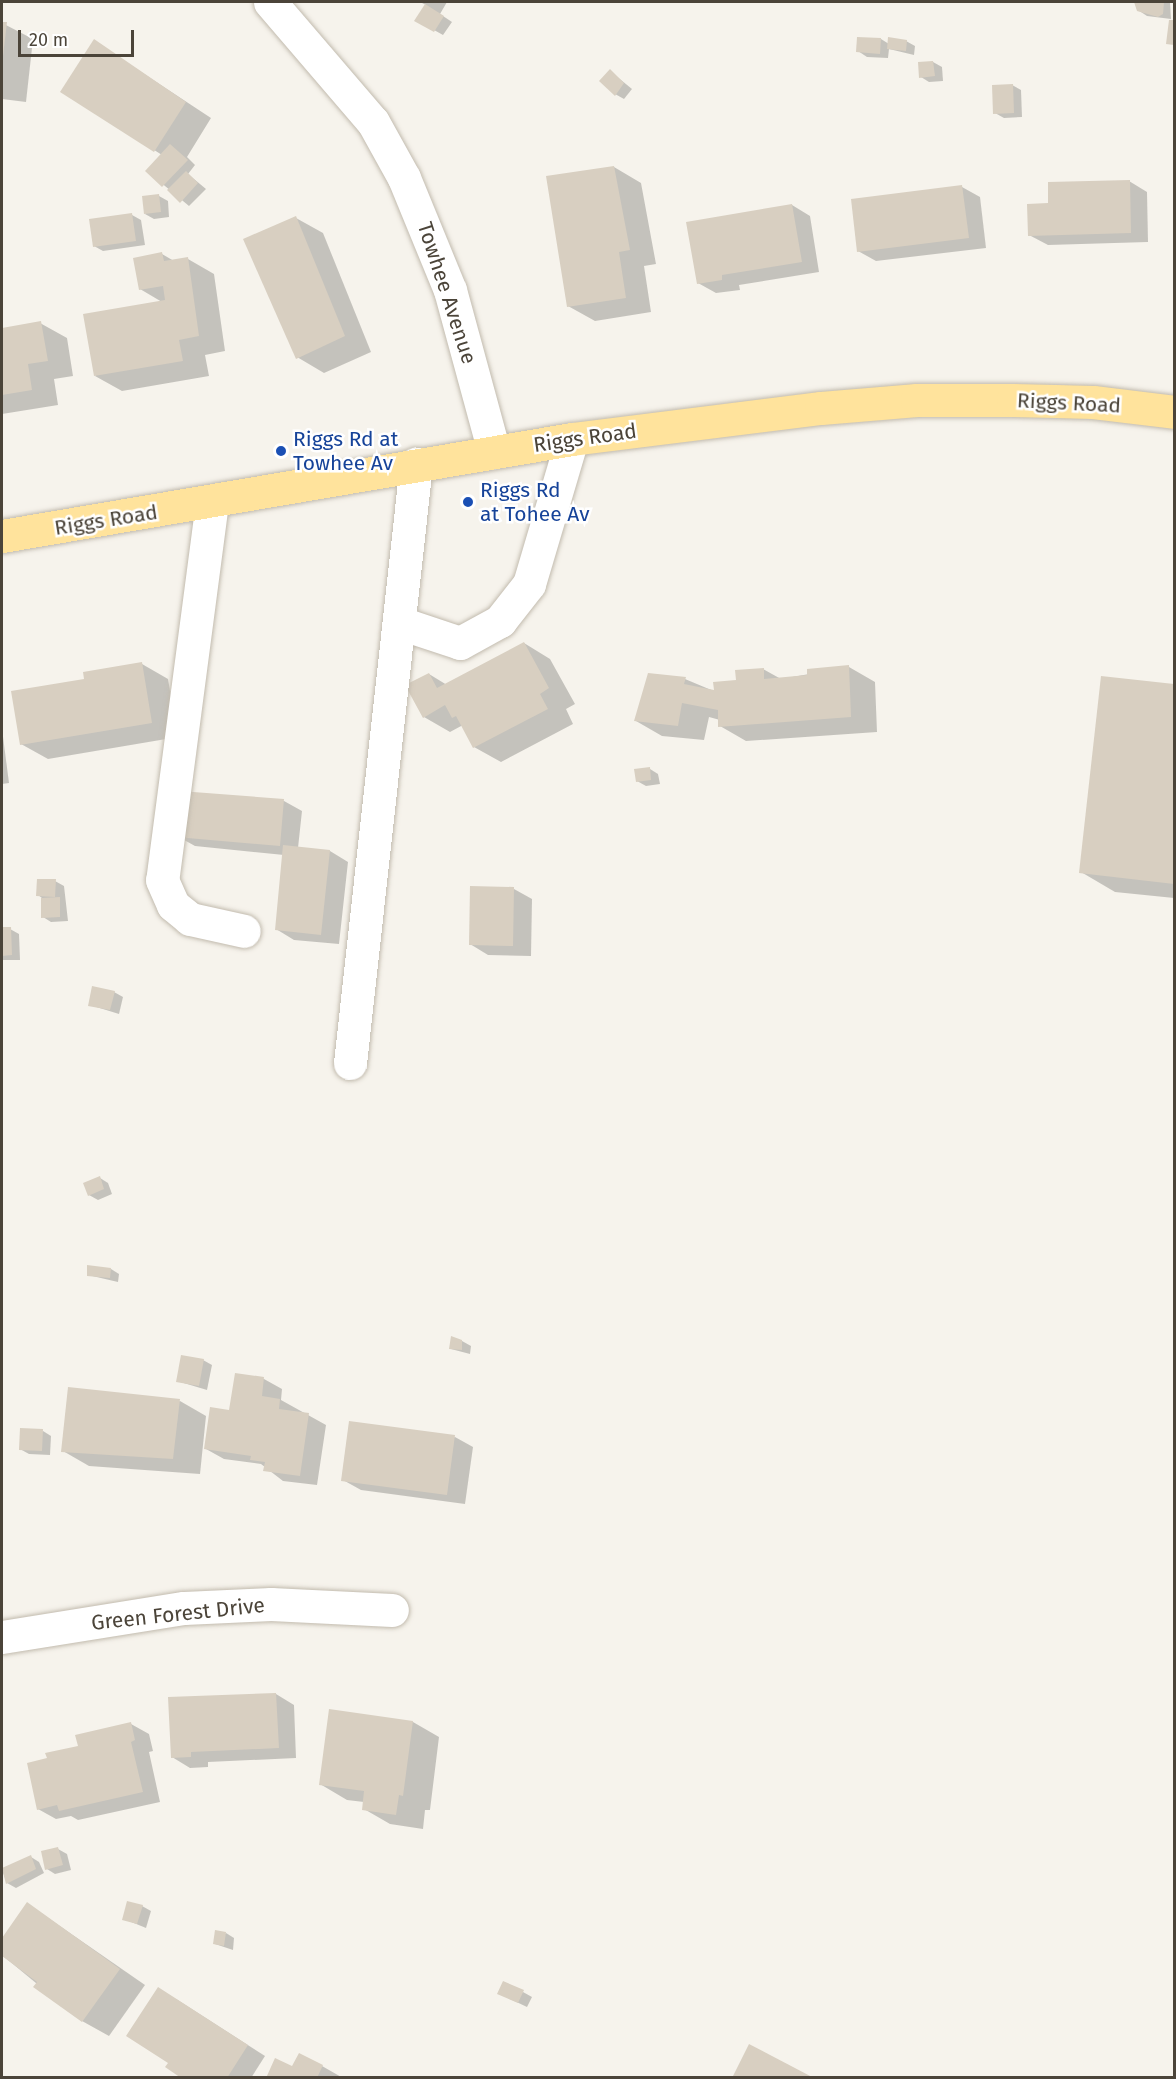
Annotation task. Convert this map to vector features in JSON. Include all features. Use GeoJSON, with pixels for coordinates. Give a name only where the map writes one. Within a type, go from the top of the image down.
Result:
{"type":"FeatureCollection","features":[{"type":"Feature","properties":{"kind":"main road","name":"Riggs Road"},"geometry":{"type":"LineString","coordinates":[[2,536],[212,502],[572,438],[917,400],[1094,402],[1174,412]]}},
{"type":"Feature","properties":{"kind":"street","name":"Towhee Avenue"},"geometry":{"type":"LineString","coordinates":[[270,2],[373,122],[404,178],[450,290],[494,452]]}},
{"type":"Feature","properties":{"kind":"street"},"geometry":{"type":"LineString","coordinates":[[400,623],[460,643],[500,621],[529,584],[572,438]]}},
{"type":"Feature","properties":{"kind":"street"},"geometry":{"type":"LineString","coordinates":[[350,1063],[416,464]]}},
{"type":"Feature","properties":{"kind":"street"},"geometry":{"type":"LineString","coordinates":[[212,502],[162,880],[173,905],[190,919],[244,931]]}},
{"type":"Feature","properties":{"kind":"street","name":"Green Forest Drive"},"geometry":{"type":"LineString","coordinates":[[2,1637],[184,1608],[271,1604],[392,1610]]}},
{"type":"Feature","properties":{"kind":"building"},"geometry":{"type":"Polygon","coordinates":[[[1134,2],[1164,2],[1163,14],[1158,17],[1137,11],[1134,2]]]}},
{"type":"Feature","properties":{"kind":"building"},"geometry":{"type":"Polygon","coordinates":[[[425,4],[444,16],[434,32],[414,21],[425,4]]]}},
{"type":"Feature","properties":{"kind":"building"},"geometry":{"type":"Polygon","coordinates":[[[1169,20],[1174,20],[1174,45],[1166,44],[1169,20]]]}},
{"type":"Feature","properties":{"kind":"building"},"geometry":{"type":"Polygon","coordinates":[[[2,22],[7,22],[3,56],[2,56],[2,22]]]}},
{"type":"Feature","properties":{"kind":"building"},"geometry":{"type":"Polygon","coordinates":[[[857,37],[881,38],[880,54],[856,52],[857,37]]]}},
{"type":"Feature","properties":{"kind":"building"},"geometry":{"type":"Polygon","coordinates":[[[888,37],[907,40],[906,51],[887,49],[888,37]]]}},
{"type":"Feature","properties":{"kind":"building"},"geometry":{"type":"Polygon","coordinates":[[[94,39],[186,102],[154,152],[60,92],[94,39]]]}},
{"type":"Feature","properties":{"kind":"building"},"geometry":{"type":"Polygon","coordinates":[[[933,61],[935,76],[919,78],[918,62],[933,61]]]}},
{"type":"Feature","properties":{"kind":"building"},"geometry":{"type":"Polygon","coordinates":[[[610,69],[624,83],[615,96],[599,81],[610,69]]]}},
{"type":"Feature","properties":{"kind":"building"},"geometry":{"type":"Polygon","coordinates":[[[1013,84],[1014,113],[993,114],[992,85],[1013,84]]]}},
{"type":"Feature","properties":{"kind":"building"},"geometry":{"type":"Polygon","coordinates":[[[170,144],[188,160],[162,187],[145,171],[170,144]]]}},
{"type":"Feature","properties":{"kind":"building"},"geometry":{"type":"Polygon","coordinates":[[[614,166],[630,250],[619,252],[626,298],[567,307],[546,176],[614,166]]]}},
{"type":"Feature","properties":{"kind":"building"},"geometry":{"type":"Polygon","coordinates":[[[186,171],[198,183],[180,203],[167,190],[186,171]]]}},
{"type":"Feature","properties":{"kind":"building"},"geometry":{"type":"Polygon","coordinates":[[[1130,180],[1131,233],[1028,236],[1027,204],[1048,203],[1048,182],[1130,180]]]}},
{"type":"Feature","properties":{"kind":"building"},"geometry":{"type":"Polygon","coordinates":[[[962,185],[969,238],[857,252],[851,199],[962,185]]]}},
{"type":"Feature","properties":{"kind":"building"},"geometry":{"type":"Polygon","coordinates":[[[159,194],[161,212],[144,214],[142,196],[159,194]]]}},
{"type":"Feature","properties":{"kind":"building"},"geometry":{"type":"Polygon","coordinates":[[[792,204],[802,262],[722,275],[722,280],[697,284],[686,222],[792,204]]]}},
{"type":"Feature","properties":{"kind":"building"},"geometry":{"type":"Polygon","coordinates":[[[132,213],[136,241],[93,247],[89,219],[132,213]]]}},
{"type":"Feature","properties":{"kind":"building"},"geometry":{"type":"Polygon","coordinates":[[[296,216],[345,336],[296,359],[243,239],[296,216]]]}},
{"type":"Feature","properties":{"kind":"building"},"geometry":{"type":"Polygon","coordinates":[[[162,252],[164,261],[188,257],[199,336],[179,340],[183,361],[94,376],[83,314],[165,300],[163,286],[139,290],[133,258],[162,252]]]}},
{"type":"Feature","properties":{"kind":"building"},"geometry":{"type":"Polygon","coordinates":[[[41,321],[48,361],[28,364],[32,390],[2,395],[2,328],[41,321]]]}},
{"type":"Feature","properties":{"kind":"building"},"geometry":{"type":"Polygon","coordinates":[[[524,642],[549,688],[540,694],[548,709],[473,748],[456,716],[452,718],[445,705],[423,718],[405,685],[429,673],[437,688],[524,642]]]}},
{"type":"Feature","properties":{"kind":"building"},"geometry":{"type":"Polygon","coordinates":[[[142,662],[152,723],[20,745],[11,691],[84,679],[83,672],[142,662]]]}},
{"type":"Feature","properties":{"kind":"building"},"geometry":{"type":"Polygon","coordinates":[[[849,665],[851,717],[718,727],[718,710],[682,703],[678,726],[634,721],[648,673],[686,677],[684,684],[714,690],[713,682],[736,680],[735,670],[764,668],[764,679],[807,675],[807,669],[849,665]]]}},
{"type":"Feature","properties":{"kind":"building"},"geometry":{"type":"Polygon","coordinates":[[[1101,676],[1174,684],[1174,884],[1079,873],[1101,676]]]}},
{"type":"Feature","properties":{"kind":"building"},"geometry":{"type":"Polygon","coordinates":[[[650,767],[651,780],[636,782],[634,769],[650,767]]]}},
{"type":"Feature","properties":{"kind":"building"},"geometry":{"type":"Polygon","coordinates":[[[180,791],[284,799],[280,846],[176,837],[180,791]]]}},
{"type":"Feature","properties":{"kind":"building"},"geometry":{"type":"Polygon","coordinates":[[[283,845],[330,850],[321,935],[275,930],[283,845]]]}},
{"type":"Feature","properties":{"kind":"building"},"geometry":{"type":"Polygon","coordinates":[[[37,879],[56,879],[55,897],[36,896],[37,879]]]}},
{"type":"Feature","properties":{"kind":"building"},"geometry":{"type":"Polygon","coordinates":[[[470,886],[514,887],[513,946],[469,945],[470,886]]]}},
{"type":"Feature","properties":{"kind":"building"},"geometry":{"type":"Polygon","coordinates":[[[60,897],[60,917],[41,918],[41,898],[60,897]]]}},
{"type":"Feature","properties":{"kind":"building"},"geometry":{"type":"Polygon","coordinates":[[[2,927],[11,927],[12,955],[2,956],[2,927]]]}},
{"type":"Feature","properties":{"kind":"building"},"geometry":{"type":"Polygon","coordinates":[[[92,986],[115,991],[110,1010],[88,1006],[92,986]]]}},
{"type":"Feature","properties":{"kind":"building"},"geometry":{"type":"Polygon","coordinates":[[[100,1176],[104,1189],[88,1196],[83,1183],[100,1176]]]}},
{"type":"Feature","properties":{"kind":"building"},"geometry":{"type":"Polygon","coordinates":[[[87,1265],[111,1268],[110,1278],[87,1276],[87,1265]]]}},
{"type":"Feature","properties":{"kind":"building"},"geometry":{"type":"Polygon","coordinates":[[[451,1336],[462,1340],[462,1350],[449,1349],[451,1336]]]}},
{"type":"Feature","properties":{"kind":"building"},"geometry":{"type":"Polygon","coordinates":[[[181,1355],[204,1359],[199,1386],[176,1382],[181,1355]]]}},
{"type":"Feature","properties":{"kind":"building"},"geometry":{"type":"Polygon","coordinates":[[[235,1373],[264,1377],[262,1396],[280,1399],[279,1409],[309,1413],[300,1476],[263,1471],[265,1462],[250,1460],[251,1456],[204,1449],[210,1407],[229,1410],[235,1373]]]}},
{"type":"Feature","properties":{"kind":"building"},"geometry":{"type":"Polygon","coordinates":[[[68,1387],[180,1399],[173,1459],[61,1452],[68,1387]]]}},
{"type":"Feature","properties":{"kind":"building"},"geometry":{"type":"Polygon","coordinates":[[[349,1421],[455,1435],[447,1495],[341,1481],[349,1421]]]}},
{"type":"Feature","properties":{"kind":"building"},"geometry":{"type":"Polygon","coordinates":[[[20,1428],[43,1429],[42,1451],[19,1450],[20,1428]]]}},
{"type":"Feature","properties":{"kind":"building"},"geometry":{"type":"Polygon","coordinates":[[[276,1693],[279,1748],[191,1752],[191,1757],[171,1758],[168,1697],[276,1693]]]}},
{"type":"Feature","properties":{"kind":"building"},"geometry":{"type":"Polygon","coordinates":[[[329,1709],[413,1721],[403,1796],[399,1795],[396,1815],[362,1810],[364,1791],[319,1785],[329,1709]]]}},
{"type":"Feature","properties":{"kind":"building"},"geometry":{"type":"Polygon","coordinates":[[[131,1722],[135,1740],[131,1742],[143,1792],[59,1811],[57,1805],[37,1810],[27,1763],[47,1758],[45,1753],[78,1746],[75,1735],[131,1722]]]}},
{"type":"Feature","properties":{"kind":"building"},"geometry":{"type":"Polygon","coordinates":[[[58,1847],[63,1865],[45,1870],[41,1851],[58,1847]]]}},
{"type":"Feature","properties":{"kind":"building"},"geometry":{"type":"Polygon","coordinates":[[[31,1855],[36,1869],[6,1884],[2,1868],[31,1855]]]}},
{"type":"Feature","properties":{"kind":"building"},"geometry":{"type":"Polygon","coordinates":[[[127,1901],[143,1905],[137,1924],[122,1920],[127,1901]]]}},
{"type":"Feature","properties":{"kind":"building"},"geometry":{"type":"Polygon","coordinates":[[[27,1902],[120,1969],[82,2022],[33,1987],[37,1982],[2,1956],[2,1938],[27,1902]]]}},
{"type":"Feature","properties":{"kind":"building"},"geometry":{"type":"Polygon","coordinates":[[[215,1930],[226,1932],[224,1946],[213,1944],[215,1930]]]}},
{"type":"Feature","properties":{"kind":"building"},"geometry":{"type":"Polygon","coordinates":[[[503,1981],[524,1990],[518,2003],[497,1994],[503,1981]]]}},
{"type":"Feature","properties":{"kind":"building"},"geometry":{"type":"Polygon","coordinates":[[[158,1987],[248,2045],[227,2078],[181,2078],[165,2067],[168,2063],[126,2036],[158,1987]]]}},
{"type":"Feature","properties":{"kind":"building"},"geometry":{"type":"Polygon","coordinates":[[[749,2044],[814,2078],[732,2078],[749,2044]]]}},
{"type":"Feature","properties":{"kind":"building"},"geometry":{"type":"Polygon","coordinates":[[[299,2053],[323,2065],[317,2078],[266,2078],[275,2058],[292,2066],[299,2053]]]}},
{"type":"Feature","properties":{"kind":"place","name":"Riggs Rd at Towhee Av"},"geometry":{"type":"Point","coordinates":[281,451]}},
{"type":"Feature","properties":{"kind":"place","name":"Riggs Rd at Tohee Av"},"geometry":{"type":"Point","coordinates":[468,502]}}]}
